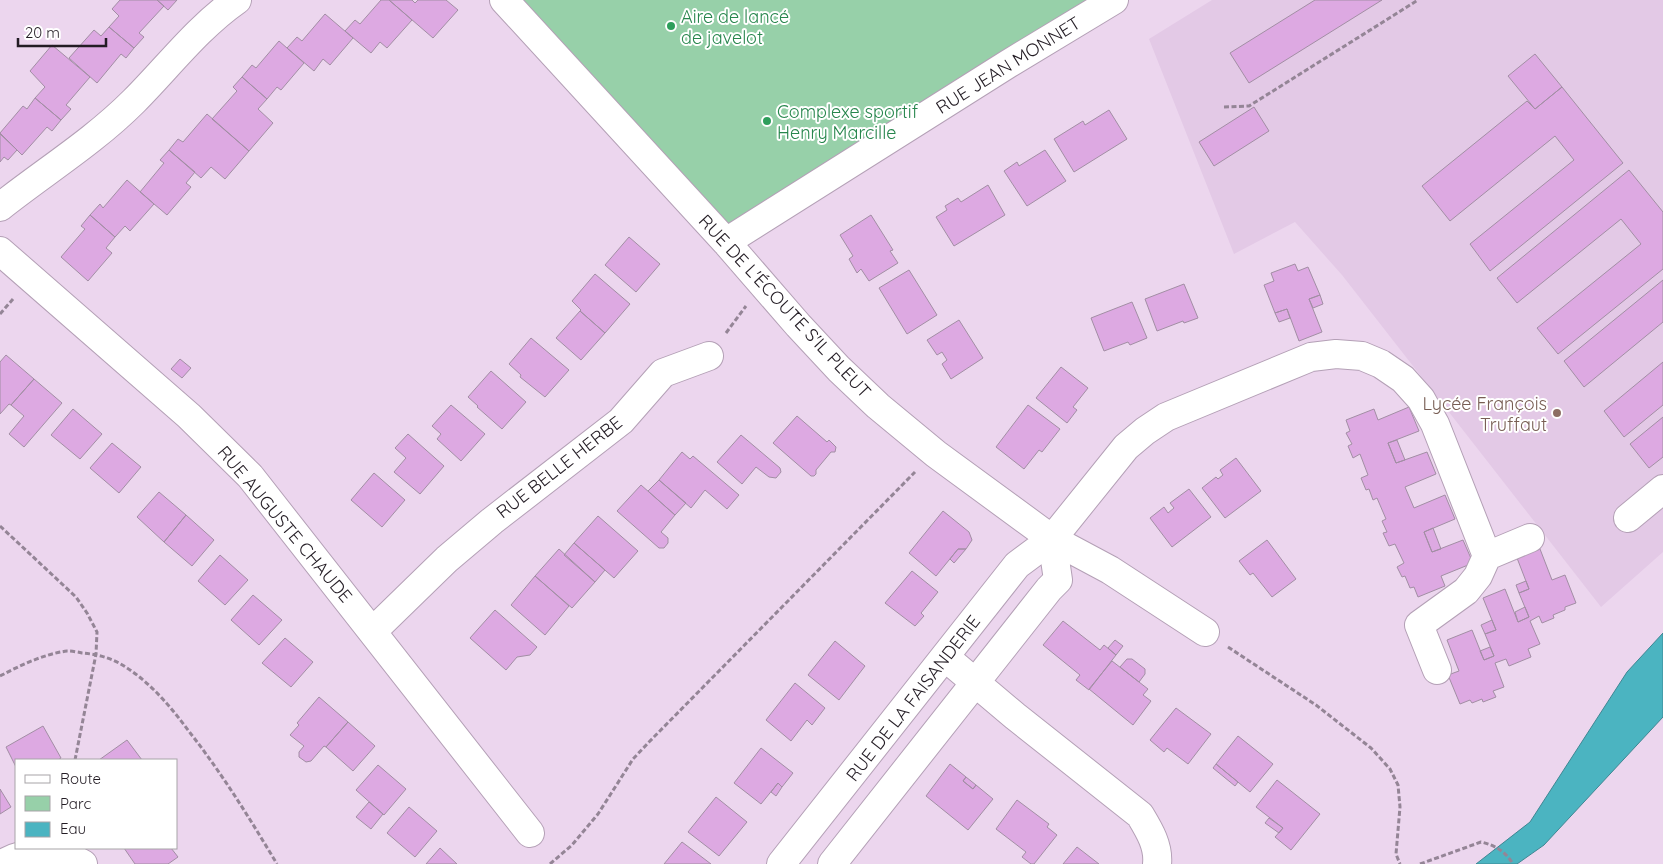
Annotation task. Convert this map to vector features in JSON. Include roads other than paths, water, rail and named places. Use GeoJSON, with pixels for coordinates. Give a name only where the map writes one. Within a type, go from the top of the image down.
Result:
{"type":"FeatureCollection","features":[{"type":"Feature","properties":{"kind":"street"},"geometry":{"type":"LineString","coordinates":[[0,207],[98,134],[134,101],[190,41],[223,10],[237,0]]}},
{"type":"Feature","properties":{"kind":"street","name":"RUE DE L'ÉCOUTE S'IL PLEUT"},"geometry":{"type":"LineString","coordinates":[[504,0],[726,242],[762,285],[839,369],[878,406],[936,454],[1052,539],[1110,570],[1205,632]]}},
{"type":"Feature","properties":{"kind":"street","name":"RUE JEAN MONNET"},"geometry":{"type":"LineString","coordinates":[[726,242],[1008,64],[1114,0]]}},
{"type":"Feature","properties":{"kind":"street","name":"RUE AUGUSTE CHAUDE"},"geometry":{"type":"LineString","coordinates":[[0,251],[189,416],[250,476],[530,833]]}},
{"type":"Feature","properties":{"kind":"street","name":"RUE DE LA FAISANDERIE"},"geometry":{"type":"LineString","coordinates":[[781,864],[1017,565],[1052,539],[1126,447],[1166,417],[1311,357],[1336,354],[1362,356],[1381,364],[1403,378],[1421,399],[1436,424],[1487,556]]}},
{"type":"Feature","properties":{"kind":"street","name":"RUE BELLE HERBE"},"geometry":{"type":"LineString","coordinates":[[372,631],[447,559],[492,520],[621,421],[663,373],[709,356]]}},
{"type":"Feature","properties":{"kind":"street"},"geometry":{"type":"LineString","coordinates":[[1628,518],[1663,489]]}},
{"type":"Feature","properties":{"kind":"street"},"geometry":{"type":"LineString","coordinates":[[1437,670],[1419,625],[1466,591],[1478,576],[1487,556],[1530,538]]}},
{"type":"Feature","properties":{"kind":"street"},"geometry":{"type":"LineString","coordinates":[[832,864],[1058,580],[1052,539]]}},
{"type":"Feature","properties":{"kind":"street"},"geometry":{"type":"LineString","coordinates":[[945,657],[1015,716],[1140,815],[1151,834],[1158,856],[1158,864]]}},
{"type":"Feature","properties":{"kind":"street"},"geometry":{"type":"LineString","coordinates":[[2,864],[11,858],[39,851],[73,858],[83,864]]}},
{"type":"Feature","properties":{"kind":"water"},"geometry":{"type":"Polygon","coordinates":[[[1663,633],[1663,717],[1544,845],[1517,864],[1476,864],[1530,822],[1627,672],[1663,633]]]}},
{"type":"Feature","properties":{"kind":"place","name":"Aire de lancé de javelot"},"geometry":{"type":"Point","coordinates":[671,26]}},
{"type":"Feature","properties":{"kind":"place","name":"Complexe sportif Henry Marcille"},"geometry":{"type":"Point","coordinates":[767,121]}},
{"type":"Feature","properties":{"kind":"place","name":"Lycée François Truffaut"},"geometry":{"type":"Point","coordinates":[1557,413]}}]}
